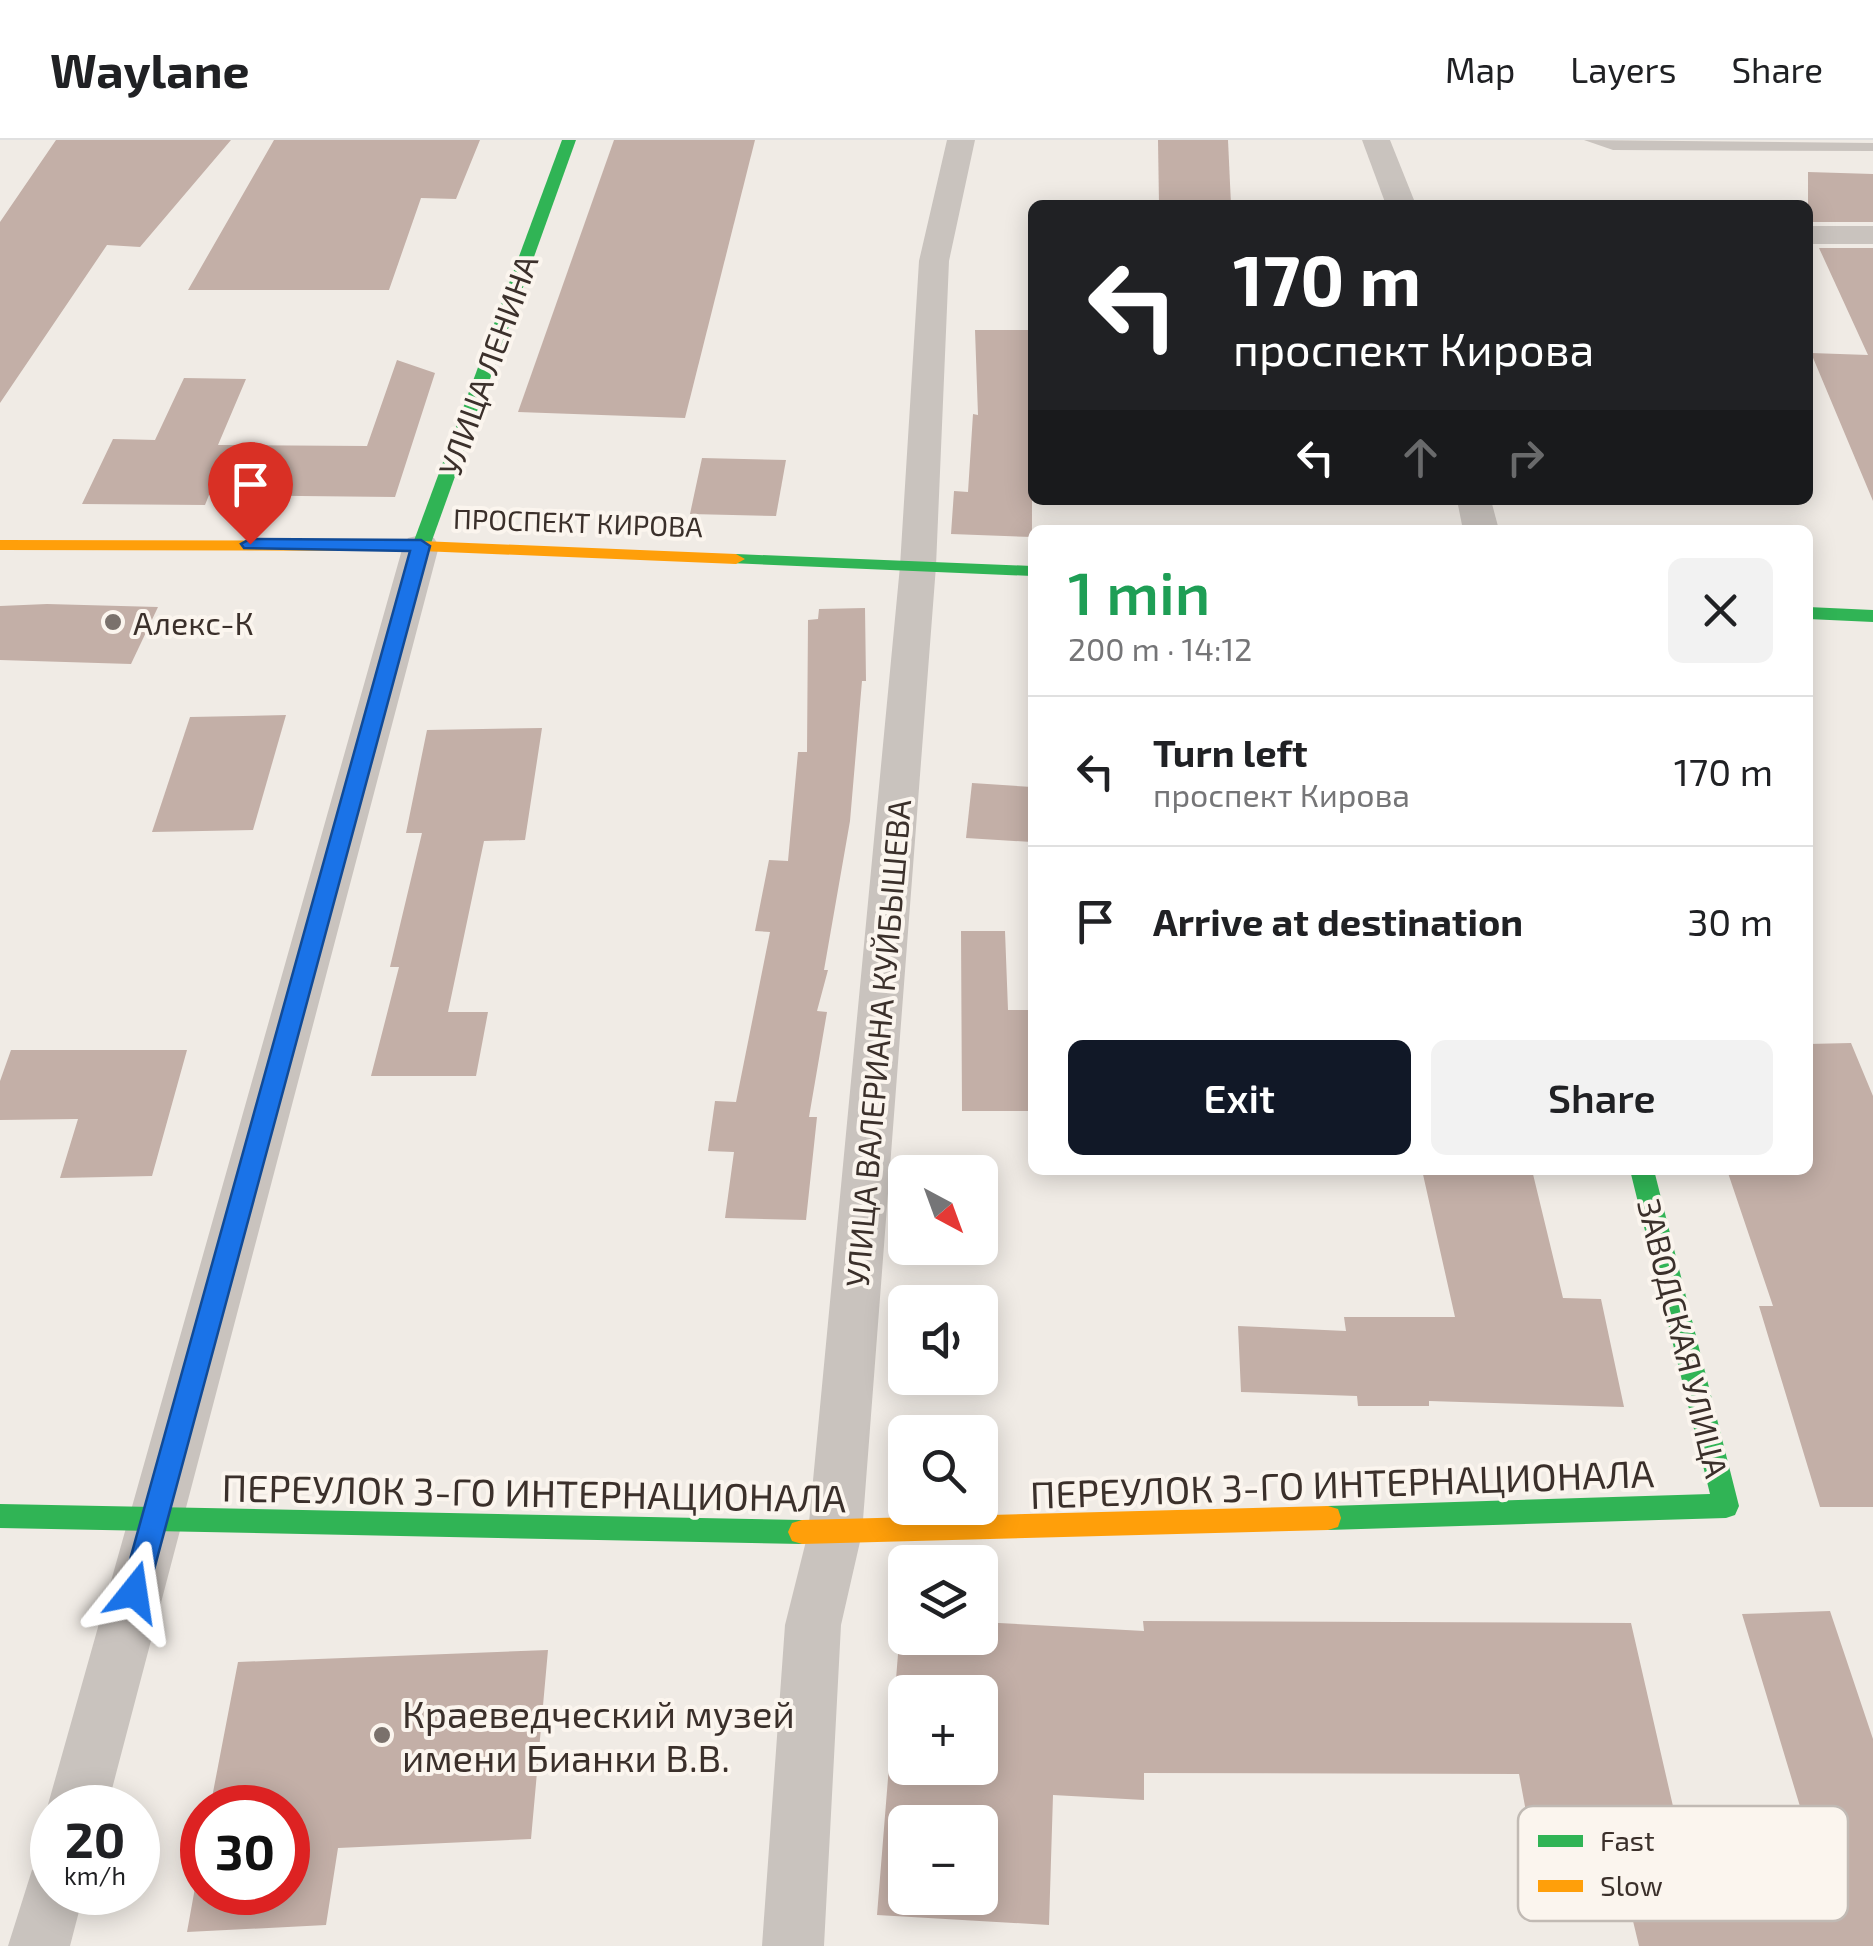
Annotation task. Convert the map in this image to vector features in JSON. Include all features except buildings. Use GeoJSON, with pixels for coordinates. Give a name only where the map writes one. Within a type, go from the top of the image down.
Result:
{"type":"FeatureCollection","features":[{"type":"Feature","properties":{"kind":"street","name":"УЛИЦА ЛЕНИНА"},"geometry":{"type":"LineString","coordinates":[[83,1785],[421,546],[568,140]]}},
{"type":"Feature","properties":{"kind":"street","name":"УЛИЦА ВАЛЕРИАНА КУЙБЫШЕВА"},"geometry":{"type":"LineString","coordinates":[[793,1946],[813,1625],[835,1534],[918,566],[934,261],[961,140]]}},
{"type":"Feature","properties":{"kind":"street"},"geometry":{"type":"LineString","coordinates":[[1376,140],[1399,200]]}},
{"type":"Feature","properties":{"kind":"street"},"geometry":{"type":"LineString","coordinates":[[1813,234],[1873,235]]}},
{"type":"Feature","properties":{"kind":"street","name":"ПРОСПЕКТ КИРОВА"},"geometry":{"type":"LineString","coordinates":[[0,546],[421,546],[1028,571]]}},
{"type":"Feature","properties":{"kind":"street"},"geometry":{"type":"LineString","coordinates":[[1813,613],[1873,616]]}},
{"type":"Feature","properties":{"kind":"street","name":"ЗАВОДСКАЯ УЛИЦА"},"geometry":{"type":"LineString","coordinates":[[1643,1175],[1726,1506]]}},
{"type":"Feature","properties":{"kind":"street","name":"ПЕРЕУЛОК 3-ГО ИНТЕРНАЦИОНАЛА"},"geometry":{"type":"LineString","coordinates":[[0,1516],[835,1534],[1726,1506]]}},
{"type":"Feature","properties":{"kind":"street"},"geometry":{"type":"LineString","coordinates":[[40,1946],[48,1915]]}},
{"type":"Feature","properties":{"kind":"lane"},"geometry":{"type":"LineString","coordinates":[[1591,140],[1612,146],[1812,143],[1873,147]]}},
{"type":"Feature","properties":{"kind":"traffic: fast"},"geometry":{"type":"LineString","coordinates":[[421,546],[569,140]]}},
{"type":"Feature","properties":{"kind":"traffic: fast"},"geometry":{"type":"LineString","coordinates":[[736,559],[1028,571]]}},
{"type":"Feature","properties":{"kind":"traffic: fast"},"geometry":{"type":"LineString","coordinates":[[1813,613],[1873,616]]}},
{"type":"Feature","properties":{"kind":"traffic: fast"},"geometry":{"type":"LineString","coordinates":[[1328,1518],[1726,1506],[1643,1175]]}},
{"type":"Feature","properties":{"kind":"traffic: fast"},"geometry":{"type":"LineString","coordinates":[[0,1516],[802,1532]]}},
{"type":"Feature","properties":{"kind":"traffic: slow"},"geometry":{"type":"LineString","coordinates":[[0,545],[421,546],[736,559]]}},
{"type":"Feature","properties":{"kind":"traffic: slow"},"geometry":{"type":"LineString","coordinates":[[802,1532],[1328,1518]]}},
{"type":"Feature","properties":{"kind":"place","name":"Алекс-К"},"geometry":{"type":"Point","coordinates":[113,622]}},
{"type":"Feature","properties":{"kind":"place","name":"Краеведческий музей имени Бианки В.В."},"geometry":{"type":"Point","coordinates":[382,1735]}},
{"type":"Feature","properties":{"kind":"route"},"geometry":{"type":"LineString","coordinates":[[134,1592],[421,546],[250,544]]}}]}
